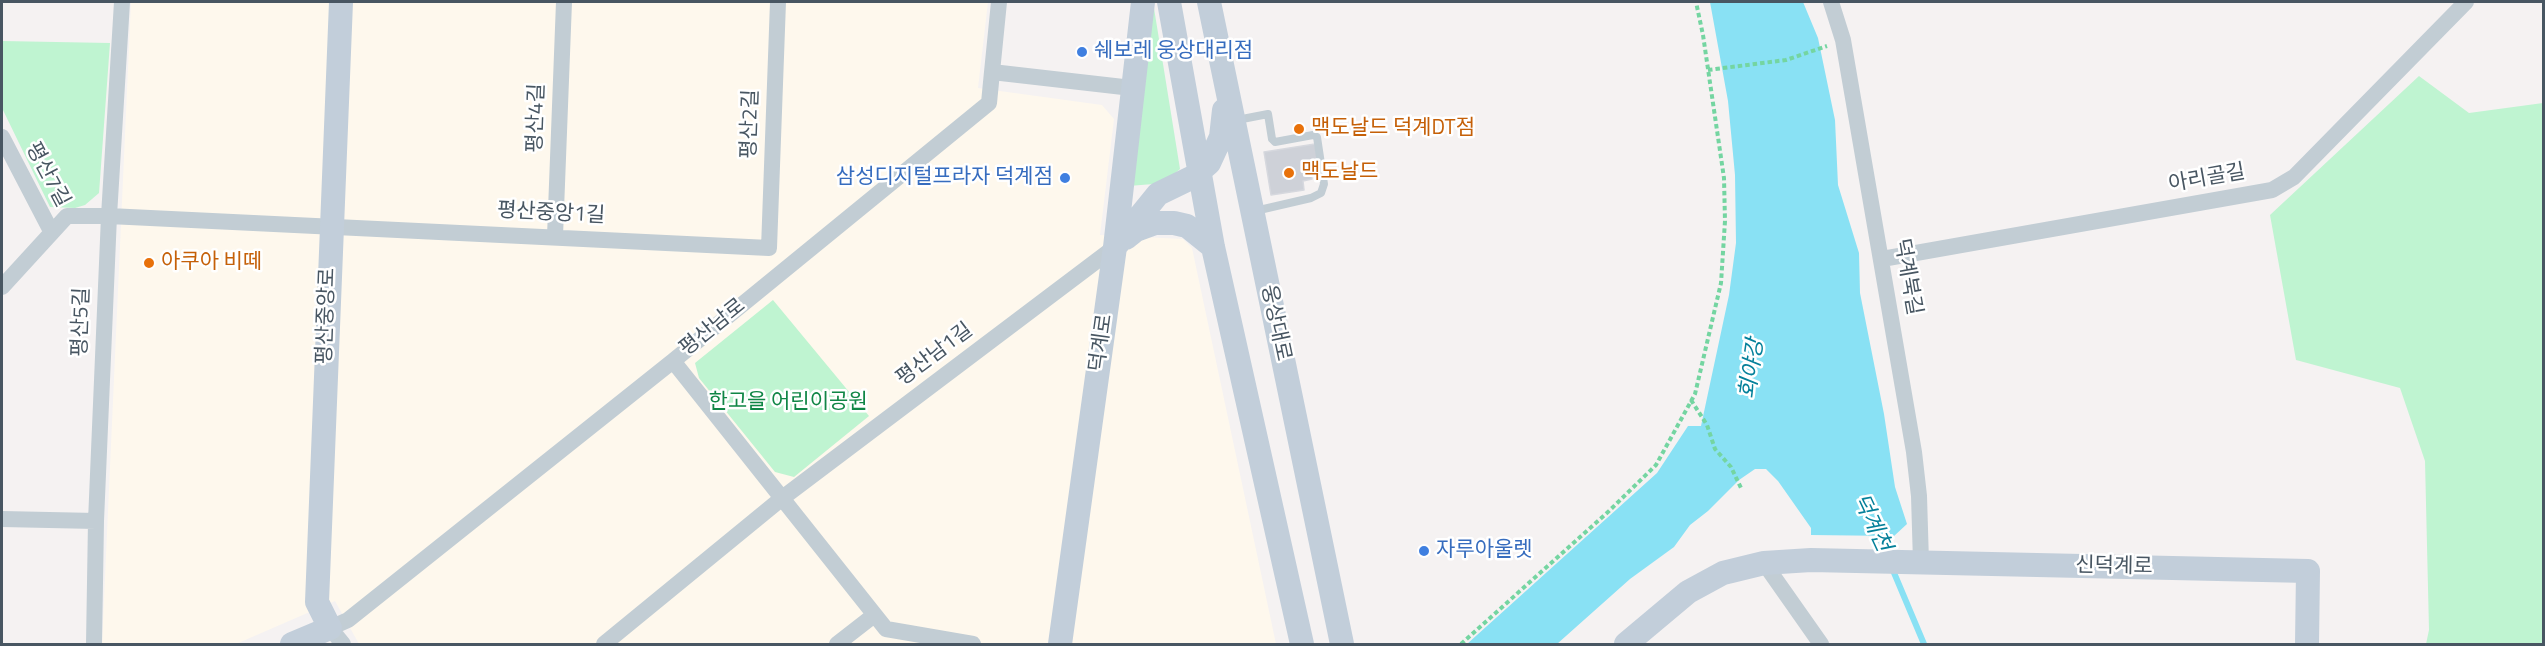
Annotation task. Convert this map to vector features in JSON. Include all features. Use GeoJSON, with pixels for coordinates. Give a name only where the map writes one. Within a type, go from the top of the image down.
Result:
{"type":"FeatureCollection","features":[{"type":"Feature","properties":{"kind":"street","name":"평산5길"},"geometry":{"type":"LineString","coordinates":[[94,645],[96,521],[109,216],[122,2]]}},
{"type":"Feature","properties":{"kind":"street","name":"평산중앙로"},"geometry":{"type":"LineString","coordinates":[[337,636],[317,602],[340,2]]}},
{"type":"Feature","properties":{"kind":"street","name":"평산4길"},"geometry":{"type":"LineString","coordinates":[[555,236],[564,2]]}},
{"type":"Feature","properties":{"kind":"street","name":"평산2길"},"geometry":{"type":"LineString","coordinates":[[769,248],[778,2]]}},
{"type":"Feature","properties":{"kind":"street","name":"평산남로"},"geometry":{"type":"LineString","coordinates":[[292,645],[337,636],[348,620],[672,361],[989,103],[999,2]]}},
{"type":"Feature","properties":{"kind":"street","name":"덕계로"},"geometry":{"type":"LineString","coordinates":[[1060,645],[1115,246],[1143,2]]}},
{"type":"Feature","properties":{"kind":"street"},"geometry":{"type":"LineString","coordinates":[[1169,2],[1213,247],[1302,645]]}},
{"type":"Feature","properties":{"kind":"street","name":"웅상대로"},"geometry":{"type":"LineString","coordinates":[[1209,2],[1342,645]]}},
{"type":"Feature","properties":{"kind":"street","name":"덕계북길"},"geometry":{"type":"LineString","coordinates":[[1831,2],[1843,40],[1914,452],[1919,496],[1921,562]]}},
{"type":"Feature","properties":{"kind":"street","name":"아리골길"},"geometry":{"type":"LineString","coordinates":[[1882,259],[2272,190],[2294,177],[2466,2]]}},
{"type":"Feature","properties":{"kind":"street"},"geometry":{"type":"LineString","coordinates":[[992,72],[1132,88]]}},
{"type":"Feature","properties":{"kind":"street"},"geometry":{"type":"LineString","coordinates":[[1115,246],[1158,194],[1198,173],[1209,163],[1221,137],[1226,88]]}},
{"type":"Feature","properties":{"kind":"street","name":"평산7길"},"geometry":{"type":"LineString","coordinates":[[2,137],[51,231],[2,287]]}},
{"type":"Feature","properties":{"kind":"street","name":"평산중앙1길"},"geometry":{"type":"LineString","coordinates":[[51,231],[67,216],[109,216],[769,248]]}},
{"type":"Feature","properties":{"kind":"street"},"geometry":{"type":"LineString","coordinates":[[1115,246],[1136,230],[1155,223],[1174,223],[1187,226],[1213,247]]}},
{"type":"Feature","properties":{"kind":"street","name":"평산남1길"},"geometry":{"type":"LineString","coordinates":[[604,645],[781,499],[1115,246]]}},
{"type":"Feature","properties":{"kind":"street"},"geometry":{"type":"LineString","coordinates":[[769,248],[786,268]]}},
{"type":"Feature","properties":{"kind":"street"},"geometry":{"type":"LineString","coordinates":[[672,361],[873,616],[886,629],[973,645]]}},
{"type":"Feature","properties":{"kind":"street"},"geometry":{"type":"LineString","coordinates":[[2,519],[96,521]]}},
{"type":"Feature","properties":{"kind":"street","name":"신덕계로"},"geometry":{"type":"LineString","coordinates":[[1764,563],[1921,562],[2308,571],[2307,645]]}},
{"type":"Feature","properties":{"kind":"street"},"geometry":{"type":"LineString","coordinates":[[1626,645],[1688,592],[1723,573],[1764,563],[1821,645]]}},
{"type":"Feature","properties":{"kind":"street"},"geometry":{"type":"LineString","coordinates":[[837,645],[873,616]]}},
{"type":"Feature","properties":{"kind":"lane"},"geometry":{"type":"LineString","coordinates":[[1233,120],[1268,114],[1272,139],[1275,142],[1313,135],[1317,137],[1324,184],[1321,193],[1311,198],[1251,212]]}},
{"type":"Feature","properties":{"kind":"path"},"geometry":{"type":"LineString","coordinates":[[1461,645],[1551,561],[1609,511],[1656,465],[1691,400],[1707,348],[1721,283],[1725,221],[1724,178],[1696,2]]}},
{"type":"Feature","properties":{"kind":"path"},"geometry":{"type":"LineString","coordinates":[[1708,70],[1786,60],[1843,40]]}},
{"type":"Feature","properties":{"kind":"path"},"geometry":{"type":"LineString","coordinates":[[1691,400],[1707,425],[1715,449],[1731,467],[1741,488]]}},
{"type":"Feature","properties":{"kind":"shaded area"},"geometry":{"type":"Polygon","coordinates":[[[131,2],[988,2],[978,88],[1102,105],[1114,119],[1100,235],[1183,239],[1192,248],[1276,644],[359,644],[335,601],[236,644],[102,644],[131,2]]]}},
{"type":"Feature","properties":{"kind":"green space"},"geometry":{"type":"Polygon","coordinates":[[[1153,2],[1180,169],[1167,180],[1154,184],[1128,186],[1153,2]]]}},
{"type":"Feature","properties":{"kind":"green space"},"geometry":{"type":"Polygon","coordinates":[[[2,41],[110,43],[99,193],[85,205],[75,208],[50,207],[2,108],[2,41]]]}},
{"type":"Feature","properties":{"kind":"green space"},"geometry":{"type":"Polygon","coordinates":[[[2419,76],[2469,113],[2543,103],[2543,644],[2426,644],[2429,630],[2425,461],[2400,388],[2296,360],[2270,215],[2419,76]]]}},
{"type":"Feature","properties":{"kind":"green space","name":"한고을 어린이공원"},"geometry":{"type":"Polygon","coordinates":[[[773,300],[869,416],[794,477],[775,472],[699,378],[695,363],[773,300]]]}},
{"type":"Feature","properties":{"kind":"water","name":"회야강"},"geometry":{"type":"Polygon","coordinates":[[[1710,2],[1803,2],[1818,38],[1835,120],[1838,185],[1859,253],[1860,293],[1884,414],[1895,487],[1907,524],[1894,536],[1811,535],[1811,528],[1778,481],[1766,469],[1755,469],[1739,480],[1708,511],[1690,525],[1674,547],[1630,579],[1557,644],[1467,644],[1657,473],[1688,426],[1701,426],[1729,295],[1736,243],[1735,175],[1728,101],[1710,2]]]}},
{"type":"Feature","properties":{"kind":"building","name":"맥도날드"},"geometry":{"type":"Polygon","coordinates":[[[1315,144],[1319,166],[1310,167],[1312,179],[1303,181],[1304,190],[1271,195],[1264,152],[1315,144]]]}},
{"type":"Feature","properties":{"kind":"waterway","name":"덕계천"},"geometry":{"type":"LineString","coordinates":[[1876,529],[1887,555]]}},
{"type":"Feature","properties":{"kind":"waterway","name":"덕계천"},"geometry":{"type":"LineString","coordinates":[[1892,568],[1924,644]]}},
{"type":"Feature","properties":{"kind":"place","name":"쉐보레 웅상대리점"},"geometry":{"type":"Point","coordinates":[1082,52]}},
{"type":"Feature","properties":{"kind":"place","name":"맥도날드 덕계DT점"},"geometry":{"type":"Point","coordinates":[1299,129]}},
{"type":"Feature","properties":{"kind":"place","name":"맥도날드"},"geometry":{"type":"Point","coordinates":[1289,173]}},
{"type":"Feature","properties":{"kind":"place","name":"삼성디지털프라자 덕계점"},"geometry":{"type":"Point","coordinates":[1065,178]}},
{"type":"Feature","properties":{"kind":"place","name":"아쿠아 비떼"},"geometry":{"type":"Point","coordinates":[149,263]}},
{"type":"Feature","properties":{"kind":"place","name":"자루아울렛"},"geometry":{"type":"Point","coordinates":[1424,551]}}]}
